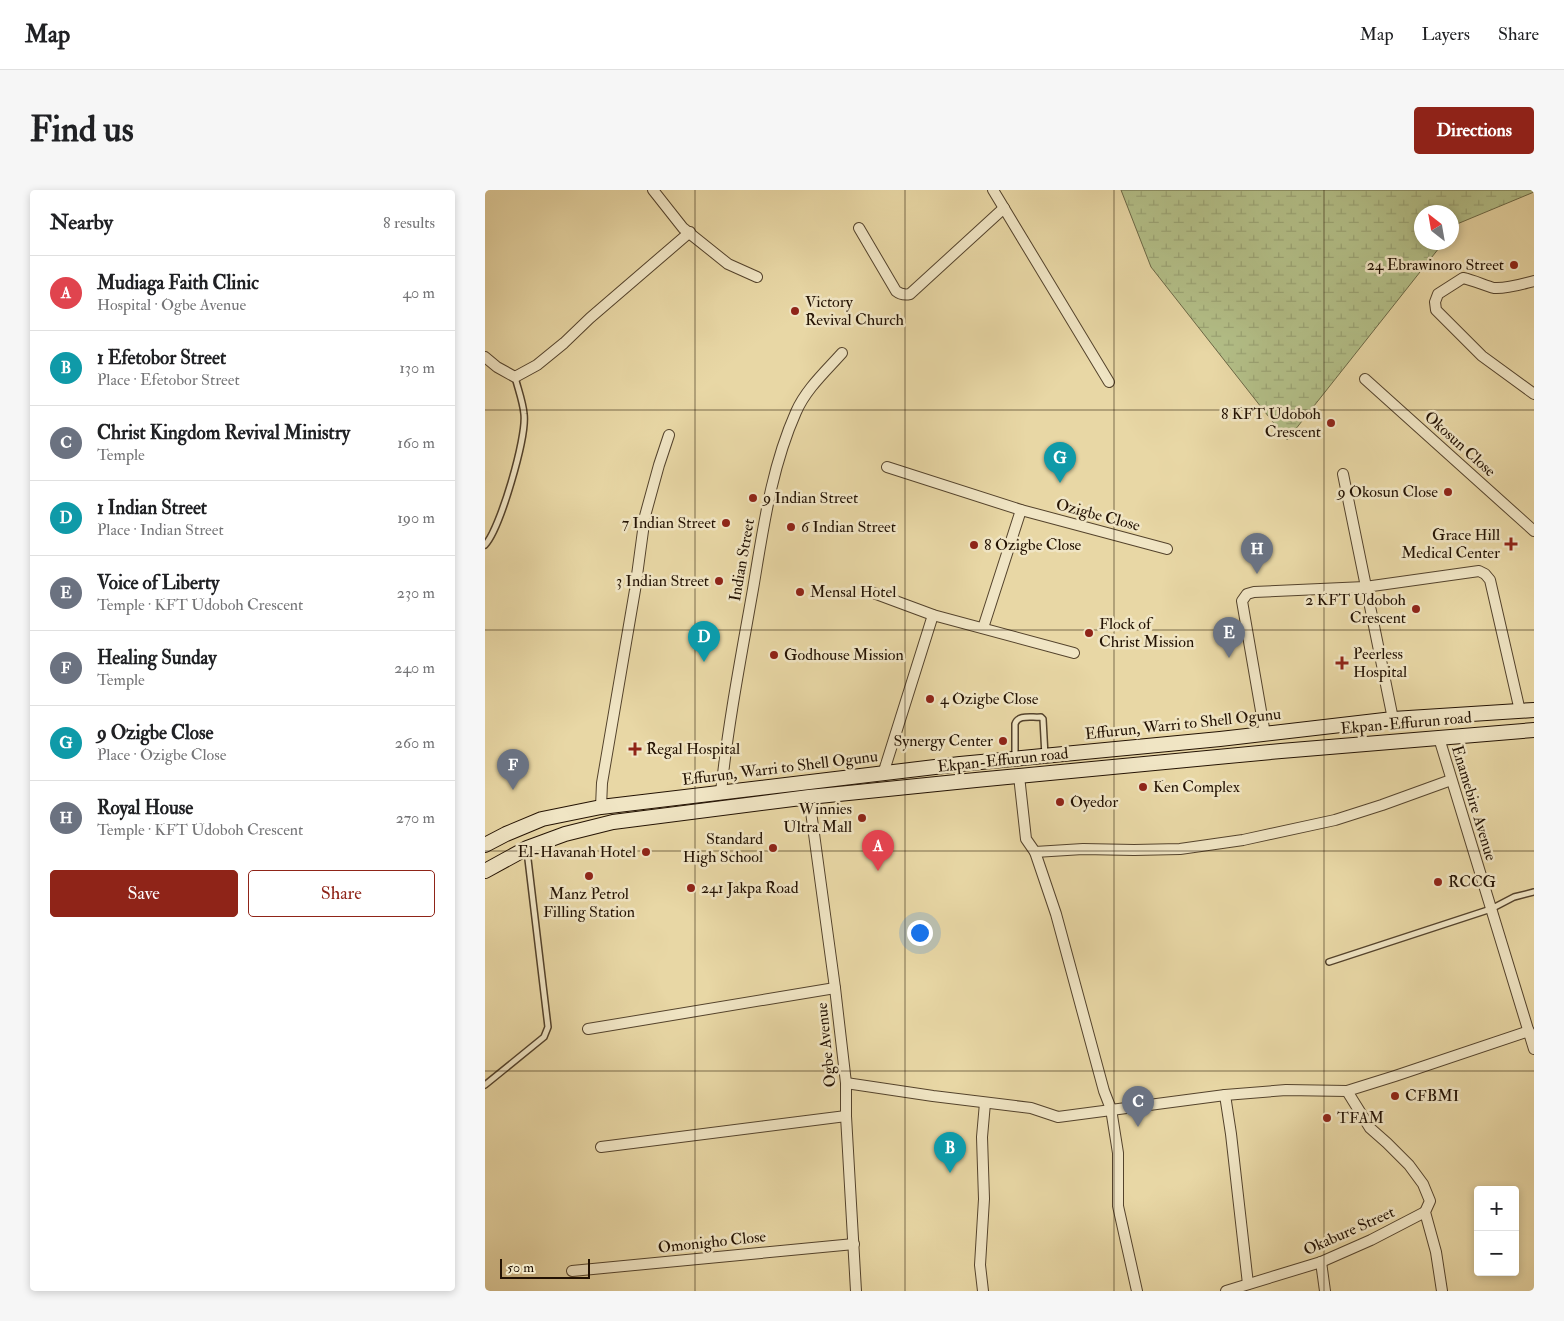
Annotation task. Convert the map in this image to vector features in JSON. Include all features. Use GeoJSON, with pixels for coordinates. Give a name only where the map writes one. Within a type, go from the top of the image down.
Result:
{"type":"FeatureCollection","features":[{"type":"Feature","properties":{"kind":"main road","name":"Effurun, Warri to Shell Ogunu"},"geometry":{"type":"LineString","coordinates":[[485,845],[542,819],[601,807],[960,764],[1265,734],[1393,719],[1534,710]]}},
{"type":"Feature","properties":{"kind":"main road","name":"Ekpan-Effurun road"},"geometry":{"type":"LineString","coordinates":[[485,871],[527,848],[565,834],[613,822],[809,797],[1019,776],[1281,751],[1534,730]]}},
{"type":"Feature","properties":{"kind":"street"},"geometry":{"type":"LineString","coordinates":[[653,190],[683,228],[727,264],[757,277]]}},
{"type":"Feature","properties":{"kind":"street"},"geometry":{"type":"LineString","coordinates":[[993,190],[1109,382]]}},
{"type":"Feature","properties":{"kind":"street"},"geometry":{"type":"LineString","coordinates":[[859,228],[896,291],[907,295],[911,294],[1004,208]]}},
{"type":"Feature","properties":{"kind":"street"},"geometry":{"type":"LineString","coordinates":[[485,357],[497,368],[515,377],[537,365],[690,232]]}},
{"type":"Feature","properties":{"kind":"street"},"geometry":{"type":"LineString","coordinates":[[1534,281],[1494,288],[1475,280],[1463,278],[1438,294],[1435,302],[1436,310],[1482,356],[1534,394]]}},
{"type":"Feature","properties":{"kind":"street","name":"Indian Street"},"geometry":{"type":"LineString","coordinates":[[721,792],[726,744],[769,497],[782,449],[796,411],[812,386],[842,353]]}},
{"type":"Feature","properties":{"kind":"street","name":"Okosun Close"},"geometry":{"type":"LineString","coordinates":[[1365,379],[1534,531]]}},
{"type":"Feature","properties":{"kind":"street"},"geometry":{"type":"LineString","coordinates":[[601,807],[602,784],[635,590],[645,516],[669,435]]}},
{"type":"Feature","properties":{"kind":"street","name":"Ozigbe Close"},"geometry":{"type":"LineString","coordinates":[[887,467],[1021,510],[1167,549]]}},
{"type":"Feature","properties":{"kind":"street"},"geometry":{"type":"LineString","coordinates":[[1343,474],[1393,719]]}},
{"type":"Feature","properties":{"kind":"street"},"geometry":{"type":"LineString","coordinates":[[983,628],[1021,510]]}},
{"type":"Feature","properties":{"kind":"street"},"geometry":{"type":"LineString","coordinates":[[1265,734],[1242,601],[1247,594],[1254,592],[1365,587],[1479,571],[1485,574],[1489,580],[1519,711]]}},
{"type":"Feature","properties":{"kind":"street"},"geometry":{"type":"LineString","coordinates":[[871,592],[933,616],[1074,653]]}},
{"type":"Feature","properties":{"kind":"street"},"geometry":{"type":"LineString","coordinates":[[883,774],[933,616]]}},
{"type":"Feature","properties":{"kind":"street","name":"Enamebire Avenue"},"geometry":{"type":"LineString","coordinates":[[1439,738],[1491,909],[1530,1028],[1534,1049]]}},
{"type":"Feature","properties":{"kind":"street"},"geometry":{"type":"LineString","coordinates":[[1019,776],[1026,839],[1035,852],[1056,914],[1104,1091],[1111,1109],[1118,1153],[1118,1206],[1137,1291]]}},
{"type":"Feature","properties":{"kind":"street"},"geometry":{"type":"LineString","coordinates":[[1035,852],[1083,849],[1180,849],[1243,840],[1335,820],[1451,780]]}},
{"type":"Feature","properties":{"kind":"street","name":"Ogbe Avenue"},"geometry":{"type":"LineString","coordinates":[[809,797],[846,1083],[846,1116],[856,1291]]}},
{"type":"Feature","properties":{"kind":"street"},"geometry":{"type":"LineString","coordinates":[[588,1029],[835,988]]}},
{"type":"Feature","properties":{"kind":"street"},"geometry":{"type":"LineString","coordinates":[[846,1083],[1031,1108],[1058,1117],[1225,1094],[1286,1090],[1347,1091],[1530,1028]]}},
{"type":"Feature","properties":{"kind":"street"},"geometry":{"type":"LineString","coordinates":[[1347,1091],[1370,1128],[1409,1165],[1423,1184],[1430,1201],[1425,1212],[1436,1252],[1442,1291]]}},
{"type":"Feature","properties":{"kind":"street"},"geometry":{"type":"LineString","coordinates":[[1225,1094],[1233,1143],[1248,1284]]}},
{"type":"Feature","properties":{"kind":"street"},"geometry":{"type":"LineString","coordinates":[[983,1291],[980,1265],[983,1199],[982,1137],[985,1103]]}},
{"type":"Feature","properties":{"kind":"street"},"geometry":{"type":"LineString","coordinates":[[601,1148],[846,1116]]}},
{"type":"Feature","properties":{"kind":"street","name":"Okabure Street"},"geometry":{"type":"LineString","coordinates":[[1226,1291],[1321,1262],[1371,1240],[1425,1212]]}},
{"type":"Feature","properties":{"kind":"street","name":"Omonigho Close"},"geometry":{"type":"LineString","coordinates":[[573,1271],[854,1244]]}},
{"type":"Feature","properties":{"kind":"street"},"geometry":{"type":"LineString","coordinates":[[1321,1262],[1325,1291]]}},
{"type":"Feature","properties":{"kind":"lane"},"geometry":{"type":"LineString","coordinates":[[485,545],[491,539],[506,499],[521,443],[525,415],[515,377]]}},
{"type":"Feature","properties":{"kind":"lane"},"geometry":{"type":"LineString","coordinates":[[1015,759],[1015,724],[1019,718],[1041,717],[1043,720],[1045,756]]}},
{"type":"Feature","properties":{"kind":"lane"},"geometry":{"type":"LineString","coordinates":[[485,1085],[543,1037],[548,1027],[527,848]]}},
{"type":"Feature","properties":{"kind":"lane"},"geometry":{"type":"LineString","coordinates":[[1329,962],[1491,909],[1514,898],[1534,892]]}},
{"type":"Feature","properties":{"kind":"green space"},"geometry":{"type":"Polygon","coordinates":[[[1121,190],[1534,190],[1534,192],[1459,223],[1459,205],[1414,205],[1414,250],[1437,250],[1287,440],[1151,267],[1121,190]]]}},
{"type":"Feature","properties":{"kind":"place","name":"24 Ebrawinoro Street"},"geometry":{"type":"Point","coordinates":[1514,265]}},
{"type":"Feature","properties":{"kind":"place","name":"Victory Revival Church"},"geometry":{"type":"Point","coordinates":[795,311]}},
{"type":"Feature","properties":{"kind":"place","name":"8 KFT Udoboh Crescent"},"geometry":{"type":"Point","coordinates":[1331,423]}},
{"type":"Feature","properties":{"kind":"place","name":"9 Ozigbe Close"},"geometry":{"type":"Point","coordinates":[1060,483]}},
{"type":"Feature","properties":{"kind":"place","name":"9 Okosun Close"},"geometry":{"type":"Point","coordinates":[1448,492]}},
{"type":"Feature","properties":{"kind":"place","name":"9 Indian Street"},"geometry":{"type":"Point","coordinates":[753,498]}},
{"type":"Feature","properties":{"kind":"place","name":"7 Indian Street"},"geometry":{"type":"Point","coordinates":[726,523]}},
{"type":"Feature","properties":{"kind":"place","name":"6 Indian Street"},"geometry":{"type":"Point","coordinates":[791,527]}},
{"type":"Feature","properties":{"kind":"place","name":"Grace Hill Medical Center"},"geometry":{"type":"Point","coordinates":[1511,544]}},
{"type":"Feature","properties":{"kind":"place","name":"8 Ozigbe Close"},"geometry":{"type":"Point","coordinates":[974,545]}},
{"type":"Feature","properties":{"kind":"place","name":"Royal House"},"geometry":{"type":"Point","coordinates":[1257,574]}},
{"type":"Feature","properties":{"kind":"place","name":"3 Indian Street"},"geometry":{"type":"Point","coordinates":[719,581]}},
{"type":"Feature","properties":{"kind":"place","name":"Mensal Hotel"},"geometry":{"type":"Point","coordinates":[800,592]}},
{"type":"Feature","properties":{"kind":"place","name":"2 KFT Udoboh Crescent"},"geometry":{"type":"Point","coordinates":[1416,609]}},
{"type":"Feature","properties":{"kind":"place","name":"Flock of Christ Mission"},"geometry":{"type":"Point","coordinates":[1089,633]}},
{"type":"Feature","properties":{"kind":"place","name":"Godhouse Mission"},"geometry":{"type":"Point","coordinates":[774,655]}},
{"type":"Feature","properties":{"kind":"place","name":"Voice of Liberty"},"geometry":{"type":"Point","coordinates":[1229,658]}},
{"type":"Feature","properties":{"kind":"place","name":"1 Indian Street"},"geometry":{"type":"Point","coordinates":[704,662]}},
{"type":"Feature","properties":{"kind":"place","name":"Peerless Hospital"},"geometry":{"type":"Point","coordinates":[1342,663]}},
{"type":"Feature","properties":{"kind":"place","name":"4 Ozigbe Close"},"geometry":{"type":"Point","coordinates":[930,699]}},
{"type":"Feature","properties":{"kind":"place","name":"Synergy Center"},"geometry":{"type":"Point","coordinates":[1003,741]}},
{"type":"Feature","properties":{"kind":"place","name":"Regal Hospital"},"geometry":{"type":"Point","coordinates":[635,749]}},
{"type":"Feature","properties":{"kind":"place","name":"Ken Complex"},"geometry":{"type":"Point","coordinates":[1143,787]}},
{"type":"Feature","properties":{"kind":"place","name":"Healing Sunday"},"geometry":{"type":"Point","coordinates":[513,790]}},
{"type":"Feature","properties":{"kind":"place","name":"Oyedor"},"geometry":{"type":"Point","coordinates":[1060,802]}},
{"type":"Feature","properties":{"kind":"place","name":"Winnies Ultra Mall"},"geometry":{"type":"Point","coordinates":[862,818]}},
{"type":"Feature","properties":{"kind":"place","name":"Standard High School"},"geometry":{"type":"Point","coordinates":[773,848]}},
{"type":"Feature","properties":{"kind":"place","name":"El-Havanah Hotel"},"geometry":{"type":"Point","coordinates":[646,852]}},
{"type":"Feature","properties":{"kind":"place","name":"Mudiaga Faith Clinic"},"geometry":{"type":"Point","coordinates":[878,871]}},
{"type":"Feature","properties":{"kind":"place","name":"Manz Petrol Filling Station"},"geometry":{"type":"Point","coordinates":[589,876]}},
{"type":"Feature","properties":{"kind":"place","name":"RCCG"},"geometry":{"type":"Point","coordinates":[1438,882]}},
{"type":"Feature","properties":{"kind":"place","name":"241 Jakpa Road"},"geometry":{"type":"Point","coordinates":[691,888]}},
{"type":"Feature","properties":{"kind":"place","name":"CFBMI"},"geometry":{"type":"Point","coordinates":[1395,1096]}},
{"type":"Feature","properties":{"kind":"place","name":"TFAM"},"geometry":{"type":"Point","coordinates":[1327,1118]}},
{"type":"Feature","properties":{"kind":"place","name":"Christ Kingdom Revival Ministry"},"geometry":{"type":"Point","coordinates":[1138,1127]}},
{"type":"Feature","properties":{"kind":"place","name":"1 Efetobor Street"},"geometry":{"type":"Point","coordinates":[950,1173]}}]}
